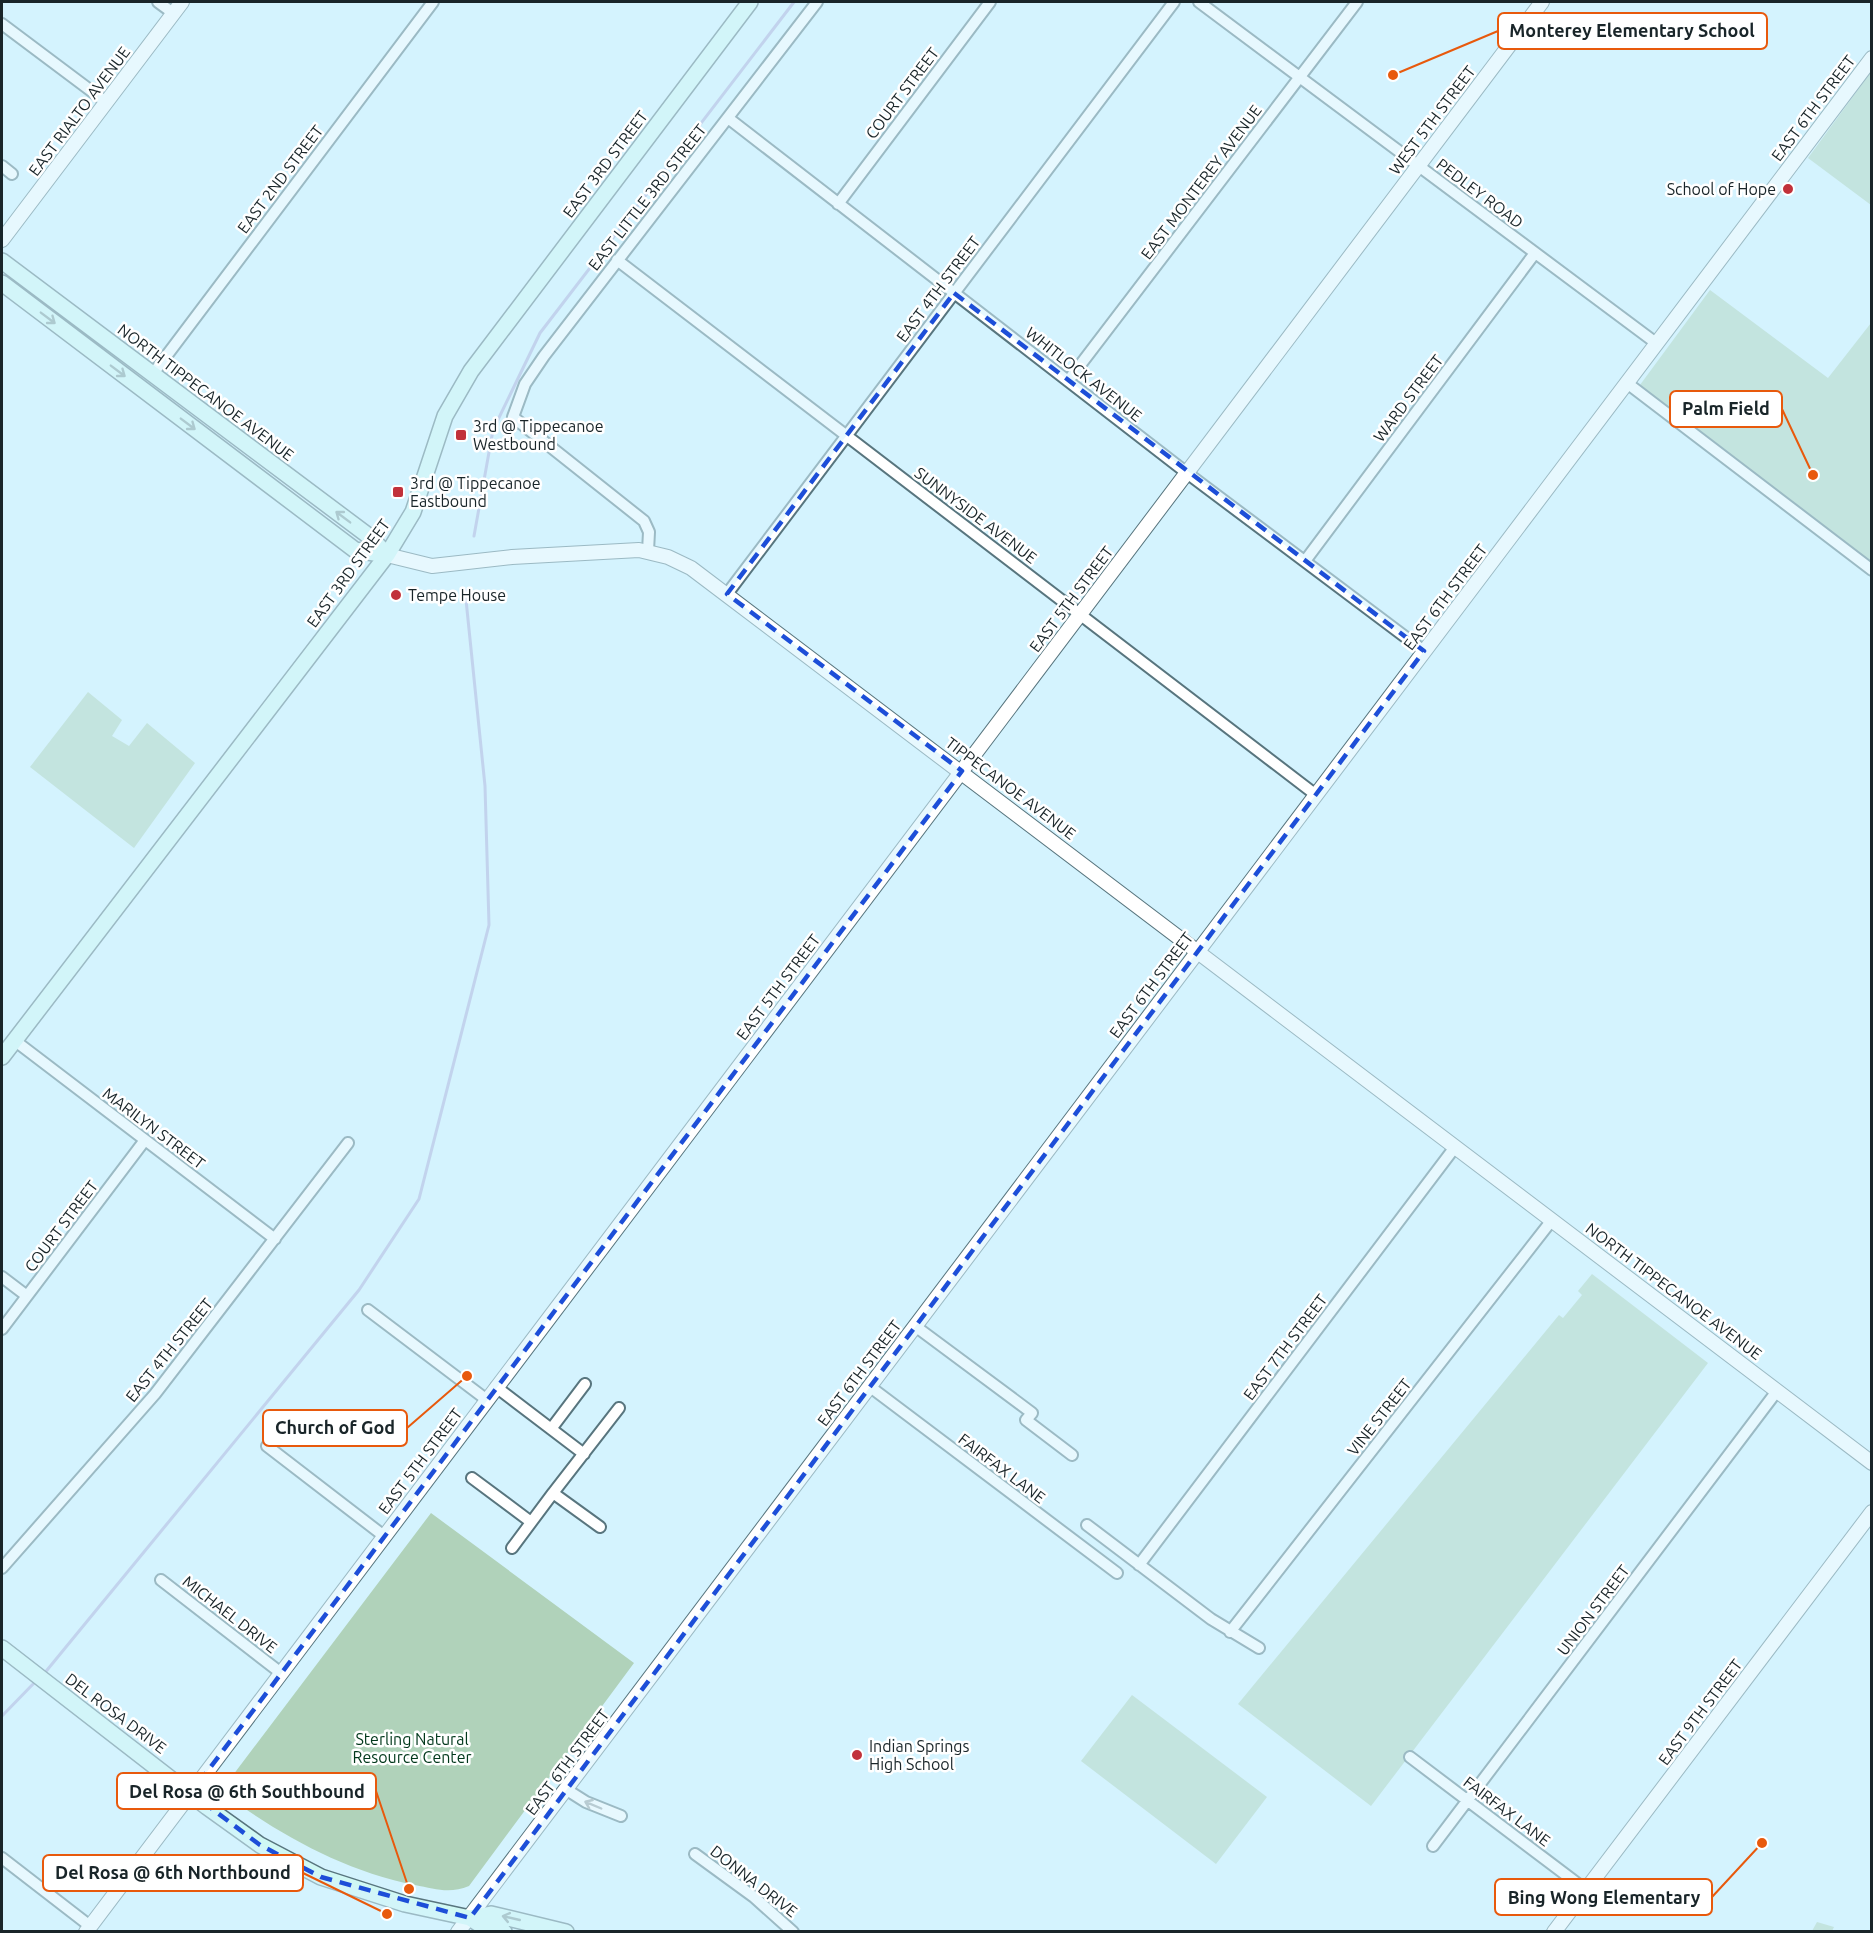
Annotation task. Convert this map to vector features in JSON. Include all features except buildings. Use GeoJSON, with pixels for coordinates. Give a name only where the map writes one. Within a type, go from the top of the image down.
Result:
{"type":"FeatureCollection","features":[{"type":"Feature","properties":{"kind":"main road","name":"EAST 3RD STREET"},"geometry":{"type":"LineString","coordinates":[[2,1057],[387,555],[413,512],[445,416],[471,371],[750,2]]}},
{"type":"Feature","properties":{"kind":"main road","name":"NORTH TIPPECANOE AVENUE"},"geometry":{"type":"LineString","coordinates":[[2,261],[370,537],[387,555]]}},
{"type":"Feature","properties":{"kind":"main road"},"geometry":{"type":"LineString","coordinates":[[2,283],[356,550],[387,555]]}},
{"type":"Feature","properties":{"kind":"main road"},"geometry":{"type":"LineString","coordinates":[[141,388],[152,375]]}},
{"type":"Feature","properties":{"kind":"main road","name":"DEL ROSA DRIVE"},"geometry":{"type":"LineString","coordinates":[[2,1648],[190,1794],[260,1845],[321,1877],[405,1904],[470,1918],[482,1926],[504,1932]]}},
{"type":"Feature","properties":{"kind":"main road","name":"DEL ROSA DRIVE"},"geometry":{"type":"LineString","coordinates":[[470,1918],[491,1914],[566,1932]]}},
{"type":"Feature","properties":{"kind":"street"},"geometry":{"type":"LineString","coordinates":[[158,2],[178,7]]}},
{"type":"Feature","properties":{"kind":"street","name":"EAST 2ND STREET"},"geometry":{"type":"LineString","coordinates":[[152,375],[433,2]]}},
{"type":"Feature","properties":{"kind":"street","name":"EAST LITTLE 3RD STREET"},"geometry":{"type":"LineString","coordinates":[[648,551],[649,532],[644,522],[513,417],[525,384],[617,260],[817,2]]}},
{"type":"Feature","properties":{"kind":"street","name":"COURT STREET"},"geometry":{"type":"LineString","coordinates":[[838,204],[990,2]]}},
{"type":"Feature","properties":{"kind":"street","name":"EAST 4TH STREET"},"geometry":{"type":"LineString","coordinates":[[727,594],[1174,2]]}},
{"type":"Feature","properties":{"kind":"street","name":"PEDLEY ROAD"},"geometry":{"type":"LineString","coordinates":[[1199,2],[1656,343]]}},
{"type":"Feature","properties":{"kind":"street","name":"EAST MONTEREY AVENUE"},"geometry":{"type":"LineString","coordinates":[[1068,381],[1357,2]]}},
{"type":"Feature","properties":{"kind":"street","name":"WEST 5TH STREET"},"geometry":{"type":"LineString","coordinates":[[1392,201],[1542,2]]}},
{"type":"Feature","properties":{"kind":"street","name":"EAST RIALTO AVENUE"},"geometry":{"type":"LineString","coordinates":[[2,240],[178,7]]}},
{"type":"Feature","properties":{"kind":"street"},"geometry":{"type":"LineString","coordinates":[[2,24],[106,102]]}},
{"type":"Feature","properties":{"kind":"street","name":"EAST 6TH STREET"},"geometry":{"type":"LineString","coordinates":[[458,1932],[1872,58]]}},
{"type":"Feature","properties":{"kind":"street","name":"WHITLOCK AVENUE"},"geometry":{"type":"LineString","coordinates":[[728,118],[1187,473],[1424,651]]}},
{"type":"Feature","properties":{"kind":"street"},"geometry":{"type":"LineString","coordinates":[[2,166],[12,174]]}},
{"type":"Feature","properties":{"kind":"street","name":"EAST 5TH STREET"},"geometry":{"type":"LineString","coordinates":[[190,1794],[1392,201]]}},
{"type":"Feature","properties":{"kind":"street","name":"WARD STREET"},"geometry":{"type":"LineString","coordinates":[[1305,561],[1535,253]]}},
{"type":"Feature","properties":{"kind":"street","name":"SUNNYSIDE AVENUE"},"geometry":{"type":"LineString","coordinates":[[617,260],[1316,795]]}},
{"type":"Feature","properties":{"kind":"street"},"geometry":{"type":"LineString","coordinates":[[1627,383],[1872,570]]}},
{"type":"Feature","properties":{"kind":"street","name":"TIPPECANOE AVENUE"},"geometry":{"type":"LineString","coordinates":[[387,555],[432,566],[512,557],[624,549],[648,551],[683,564],[727,594],[962,771],[1455,1147]]}},
{"type":"Feature","properties":{"kind":"street","name":"MARILYN STREET"},"geometry":{"type":"LineString","coordinates":[[14,1040],[275,1239]]}},
{"type":"Feature","properties":{"kind":"street","name":"COURT STREET"},"geometry":{"type":"LineString","coordinates":[[2,1329],[145,1140]]}},
{"type":"Feature","properties":{"kind":"street","name":"EAST 4TH STREET"},"geometry":{"type":"LineString","coordinates":[[2,1568],[155,1394],[348,1143]]}},
{"type":"Feature","properties":{"kind":"street","name":"NORTH TIPPECANOE AVENUE"},"geometry":{"type":"LineString","coordinates":[[1455,1147],[1872,1463]]}},
{"type":"Feature","properties":{"kind":"street","name":"EAST 7TH STREET"},"geometry":{"type":"LineString","coordinates":[[1139,1564],[1455,1147]]}},
{"type":"Feature","properties":{"kind":"street","name":"VINE STREET"},"geometry":{"type":"LineString","coordinates":[[1230,1632],[1552,1220]]}},
{"type":"Feature","properties":{"kind":"street"},"geometry":{"type":"LineString","coordinates":[[2,1277],[27,1296]]}},
{"type":"Feature","properties":{"kind":"street"},"geometry":{"type":"LineString","coordinates":[[368,1310],[487,1400]]}},
{"type":"Feature","properties":{"kind":"street"},"geometry":{"type":"LineString","coordinates":[[915,1326],[1032,1413],[1026,1420],[1072,1455]]}},
{"type":"Feature","properties":{"kind":"street"},"geometry":{"type":"LineString","coordinates":[[551,1429],[585,1384]]}},
{"type":"Feature","properties":{"kind":"street","name":"FAIRFAX LANE"},"geometry":{"type":"LineString","coordinates":[[869,1386],[1117,1573]]}},
{"type":"Feature","properties":{"kind":"street"},"geometry":{"type":"LineString","coordinates":[[496,1387],[584,1454]]}},
{"type":"Feature","properties":{"kind":"street","name":"UNION STREET"},"geometry":{"type":"LineString","coordinates":[[1433,1846],[1777,1392]]}},
{"type":"Feature","properties":{"kind":"street"},"geometry":{"type":"LineString","coordinates":[[512,1548],[619,1408]]}},
{"type":"Feature","properties":{"kind":"street"},"geometry":{"type":"LineString","coordinates":[[267,1446],[384,1536]]}},
{"type":"Feature","properties":{"kind":"street"},"geometry":{"type":"LineString","coordinates":[[472,1478],[531,1522]]}},
{"type":"Feature","properties":{"kind":"street"},"geometry":{"type":"LineString","coordinates":[[553,1493],[600,1527]]}},
{"type":"Feature","properties":{"kind":"street","name":"EAST 9TH STREET"},"geometry":{"type":"LineString","coordinates":[[1554,1932],[1872,1512]]}},
{"type":"Feature","properties":{"kind":"street"},"geometry":{"type":"LineString","coordinates":[[1087,1525],[1230,1632],[1259,1648]]}},
{"type":"Feature","properties":{"kind":"street","name":"MICHAEL DRIVE"},"geometry":{"type":"LineString","coordinates":[[161,1580],[281,1673]]}},
{"type":"Feature","properties":{"kind":"street","name":"FAIRFAX LANE"},"geometry":{"type":"LineString","coordinates":[[1410,1757],[1586,1890]]}},
{"type":"Feature","properties":{"kind":"street"},"geometry":{"type":"LineString","coordinates":[[567,1790],[586,1802],[621,1816]]}},
{"type":"Feature","properties":{"kind":"street"},"geometry":{"type":"LineString","coordinates":[[2,1858],[88,1929],[190,1794]]}},
{"type":"Feature","properties":{"kind":"street","name":"DONNA DRIVE"},"geometry":{"type":"LineString","coordinates":[[695,1854],[754,1897],[793,1932]]}},
{"type":"Feature","properties":{"kind":"highlighted area"},"geometry":{"type":"Polygon","coordinates":[[[954,293],[1424,651],[470,1918],[321,1877],[260,1845],[191,1793],[962,771],[727,594],[954,293]]]}},
{"type":"Feature","properties":{"kind":"green space"},"geometry":{"type":"Polygon","coordinates":[[[1871,72],[1872,205],[1808,158],[1871,72]]]}},
{"type":"Feature","properties":{"kind":"green space"},"geometry":{"type":"Polygon","coordinates":[[[1710,290],[1828,378],[1871,323],[1871,562],[1637,389],[1710,290]]]}},
{"type":"Feature","properties":{"kind":"green space"},"geometry":{"type":"Polygon","coordinates":[[[88,692],[122,720],[112,736],[129,746],[147,723],[195,763],[134,848],[30,767],[88,692]]]}},
{"type":"Feature","properties":{"kind":"green space"},"geometry":{"type":"Polygon","coordinates":[[[1592,1274],[1708,1363],[1371,1806],[1238,1704],[1559,1315],[1563,1318],[1582,1295],[1578,1291],[1592,1274]]]}},
{"type":"Feature","properties":{"kind":"green space","name":"Sterling Natural Resource Center"},"geometry":{"type":"Polygon","coordinates":[[[431,1513],[634,1663],[469,1886],[449,1890],[389,1879],[339,1861],[291,1838],[224,1794],[227,1783],[431,1513]]]}},
{"type":"Feature","properties":{"kind":"green space"},"geometry":{"type":"Polygon","coordinates":[[[1132,1695],[1267,1797],[1216,1864],[1081,1761],[1132,1695]]]}},
{"type":"Feature","properties":{"kind":"green space"},"geometry":{"type":"Polygon","coordinates":[[[1817,1922],[1834,1927],[1832,1931],[1812,1931],[1817,1922]]]}},
{"type":"Feature","properties":{"kind":"waterway"},"geometry":{"type":"LineString","coordinates":[[474,536],[493,430],[540,333],[794,2]]}},
{"type":"Feature","properties":{"kind":"waterway"},"geometry":{"type":"LineString","coordinates":[[43,1675],[359,1290],[419,1199],[489,925],[485,786],[465,590]]}},
{"type":"Feature","properties":{"kind":"waterway"},"geometry":{"type":"LineString","coordinates":[[2,1716],[36,1681]]}},
{"type":"Feature","properties":{"kind":"place","name":"Monterey Elementary School"},"geometry":{"type":"Point","coordinates":[1393,75]}},
{"type":"Feature","properties":{"kind":"place","name":"School of Hope"},"geometry":{"type":"Point","coordinates":[1788,189]}},
{"type":"Feature","properties":{"kind":"place","name":"3rd @ Tippecanoe Westbound"},"geometry":{"type":"Point","coordinates":[461,435]}},
{"type":"Feature","properties":{"kind":"place","name":"Palm Field"},"geometry":{"type":"Point","coordinates":[1813,475]}},
{"type":"Feature","properties":{"kind":"place","name":"3rd @ Tippecanoe Eastbound"},"geometry":{"type":"Point","coordinates":[398,492]}},
{"type":"Feature","properties":{"kind":"place","name":"Tempe House"},"geometry":{"type":"Point","coordinates":[396,595]}},
{"type":"Feature","properties":{"kind":"place","name":"Church of God"},"geometry":{"type":"Point","coordinates":[467,1376]}},
{"type":"Feature","properties":{"kind":"place","name":"Indian Springs High School"},"geometry":{"type":"Point","coordinates":[857,1755]}},
{"type":"Feature","properties":{"kind":"place","name":"Bing Wong Elementary"},"geometry":{"type":"Point","coordinates":[1762,1843]}},
{"type":"Feature","properties":{"kind":"place","name":"Del Rosa @ 6th Southbound"},"geometry":{"type":"Point","coordinates":[409,1889]}},
{"type":"Feature","properties":{"kind":"place","name":"Del Rosa @ 6th Northbound"},"geometry":{"type":"Point","coordinates":[387,1914]}}]}
